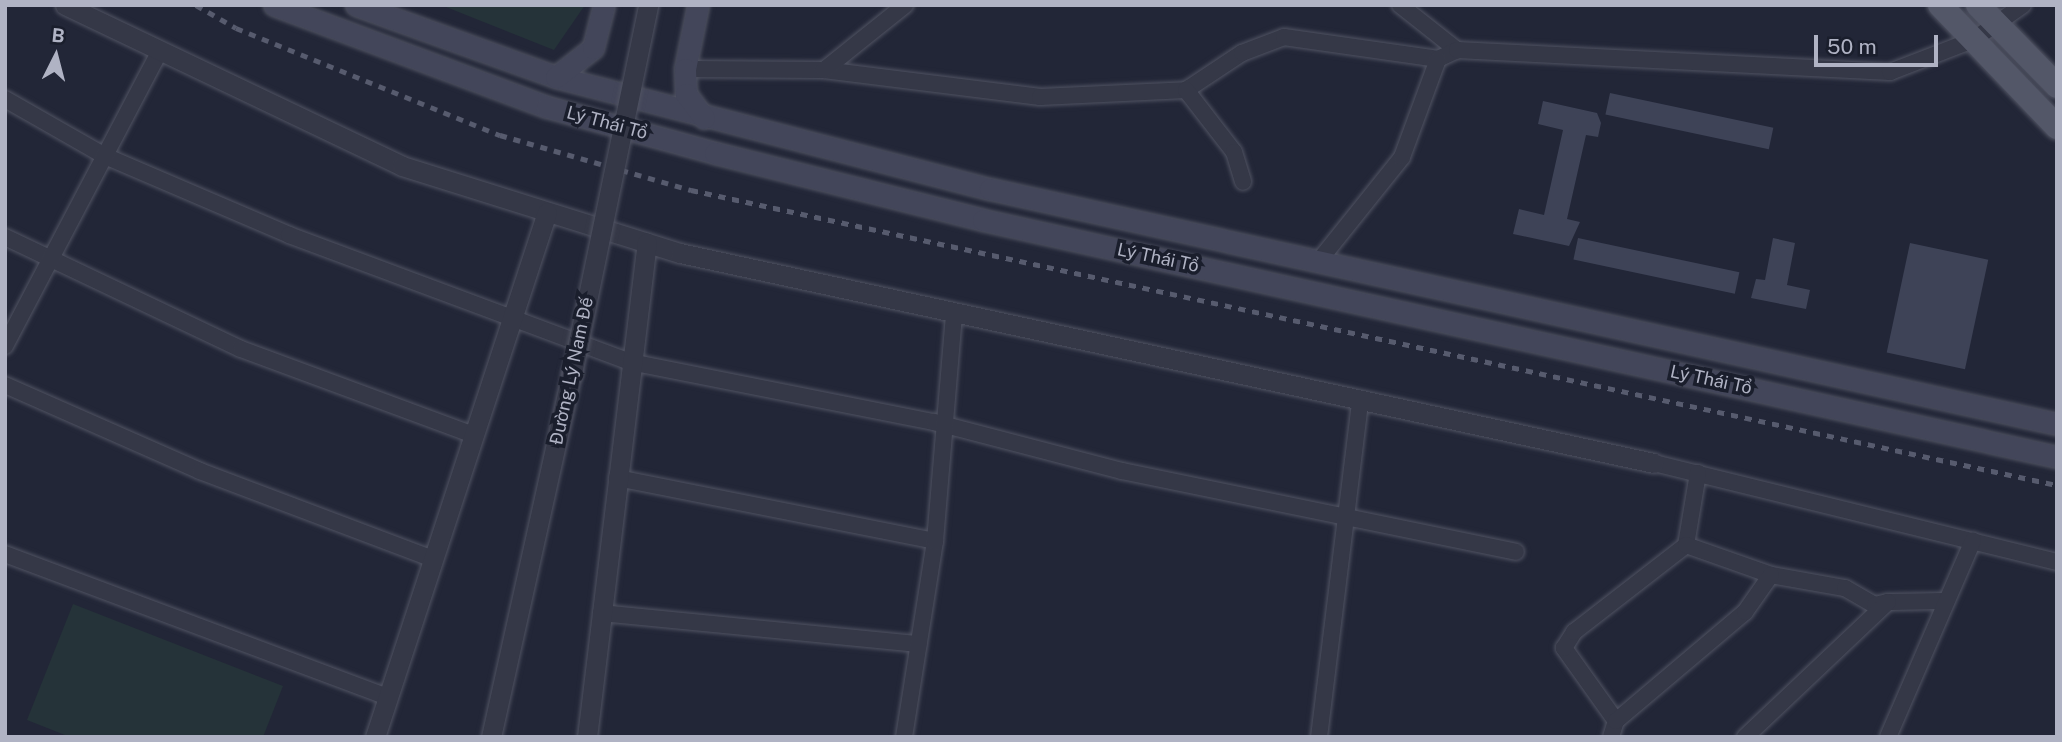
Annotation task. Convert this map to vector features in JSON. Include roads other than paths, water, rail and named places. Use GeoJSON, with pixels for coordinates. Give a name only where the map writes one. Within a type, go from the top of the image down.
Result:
{"type":"FeatureCollection","features":[{"type":"Feature","properties":{"kind":"main road","name":"Lý Thái Tổ"},"geometry":{"type":"LineString","coordinates":[[274,5],[448,74],[786,171],[2057,457]]}},
{"type":"Feature","properties":{"kind":"main road","name":"Lý Thái Tổ"},"geometry":{"type":"LineString","coordinates":[[356,5],[457,44],[556,77],[793,141],[1318,262],[2057,424]]}},
{"type":"Feature","properties":{"kind":"main road"},"geometry":{"type":"LineString","coordinates":[[556,77],[593,48],[604,5]]}},
{"type":"Feature","properties":{"kind":"main road"},"geometry":{"type":"LineString","coordinates":[[698,5],[685,69],[686,94],[704,118]]}},
{"type":"Feature","properties":{"kind":"main road"},"geometry":{"type":"LineString","coordinates":[[1940,5],[2057,127]]}},
{"type":"Feature","properties":{"kind":"main road"},"geometry":{"type":"LineString","coordinates":[[1978,5],[2057,86]]}},
{"type":"Feature","properties":{"kind":"main road"},"geometry":{"type":"LineString","coordinates":[[448,74],[457,44]]}},
{"type":"Feature","properties":{"kind":"main road"},"geometry":{"type":"LineString","coordinates":[[786,171],[793,141]]}},
{"type":"Feature","properties":{"kind":"street"},"geometry":{"type":"LineString","coordinates":[[65,5],[402,166],[647,243],[954,315],[1699,473],[2057,562]]}},
{"type":"Feature","properties":{"kind":"street","name":"Đường Lý Nam Đế"},"geometry":{"type":"LineString","coordinates":[[491,737],[572,373],[648,5]]}},
{"type":"Feature","properties":{"kind":"street"},"geometry":{"type":"LineString","coordinates":[[1400,5],[1457,50]]}},
{"type":"Feature","properties":{"kind":"street"},"geometry":{"type":"LineString","coordinates":[[685,69],[824,70],[1040,97],[1186,90],[1242,53],[1284,37],[1438,59],[1457,50],[1890,72],[1973,40],[2023,5]]}},
{"type":"Feature","properties":{"kind":"street"},"geometry":{"type":"LineString","coordinates":[[824,70],[899,7]]}},
{"type":"Feature","properties":{"kind":"street"},"geometry":{"type":"LineString","coordinates":[[5,346],[160,51]]}},
{"type":"Feature","properties":{"kind":"street"},"geometry":{"type":"LineString","coordinates":[[1318,262],[1402,157],[1438,59]]}},
{"type":"Feature","properties":{"kind":"street"},"geometry":{"type":"LineString","coordinates":[[1186,90],[1234,152],[1243,182]]}},
{"type":"Feature","properties":{"kind":"street"},"geometry":{"type":"LineString","coordinates":[[5,99],[105,156],[289,235],[630,362],[945,425],[1122,471],[1516,552]]}},
{"type":"Feature","properties":{"kind":"street"},"geometry":{"type":"LineString","coordinates":[[375,737],[547,212]]}},
{"type":"Feature","properties":{"kind":"street"},"geometry":{"type":"LineString","coordinates":[[5,237],[50,262],[241,349],[474,435]]}},
{"type":"Feature","properties":{"kind":"street"},"geometry":{"type":"LineString","coordinates":[[587,737],[630,362],[647,243]]}},
{"type":"Feature","properties":{"kind":"street"},"geometry":{"type":"LineString","coordinates":[[904,737],[934,541],[954,315]]}},
{"type":"Feature","properties":{"kind":"street"},"geometry":{"type":"LineString","coordinates":[[5,385],[200,471],[433,559]]}},
{"type":"Feature","properties":{"kind":"street"},"geometry":{"type":"LineString","coordinates":[[1319,737],[1360,403]]}},
{"type":"Feature","properties":{"kind":"street"},"geometry":{"type":"LineString","coordinates":[[1616,721],[1564,649],[1574,632],[1686,545],[1699,473]]}},
{"type":"Feature","properties":{"kind":"street"},"geometry":{"type":"LineString","coordinates":[[617,478],[934,541]]}},
{"type":"Feature","properties":{"kind":"street"},"geometry":{"type":"LineString","coordinates":[[1888,737],[1973,541]]}},
{"type":"Feature","properties":{"kind":"street"},"geometry":{"type":"LineString","coordinates":[[1686,545],[1771,575],[1845,588],[1875,605],[1888,602],[1946,601]]}},
{"type":"Feature","properties":{"kind":"street"},"geometry":{"type":"LineString","coordinates":[[5,554],[388,698]]}},
{"type":"Feature","properties":{"kind":"street"},"geometry":{"type":"LineString","coordinates":[[1611,737],[1616,721],[1745,612],[1771,575]]}},
{"type":"Feature","properties":{"kind":"street"},"geometry":{"type":"LineString","coordinates":[[1745,737],[1888,602]]}},
{"type":"Feature","properties":{"kind":"street"},"geometry":{"type":"LineString","coordinates":[[601,613],[918,645]]}},
{"type":"Feature","properties":{"kind":"railway"},"geometry":{"type":"LineString","coordinates":[[196,5],[236,28],[500,135],[691,190],[2057,485]]}}]}
